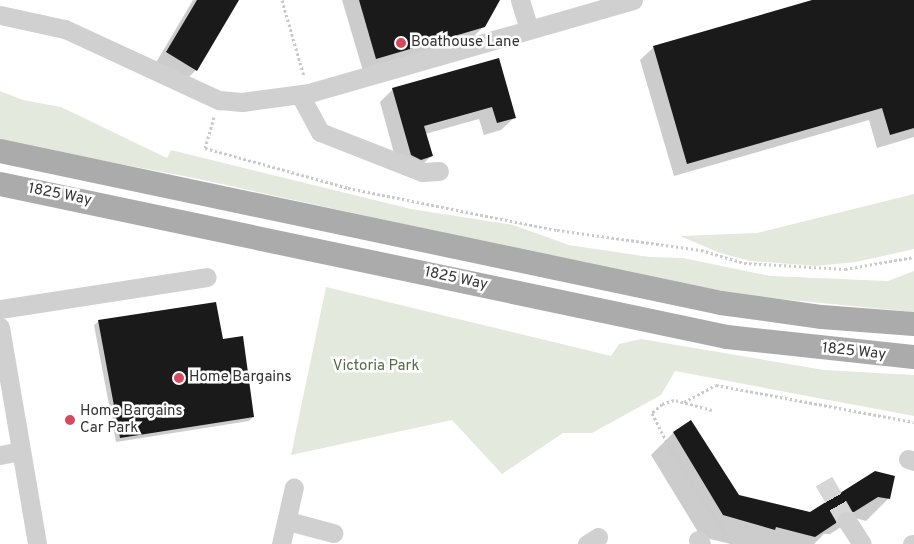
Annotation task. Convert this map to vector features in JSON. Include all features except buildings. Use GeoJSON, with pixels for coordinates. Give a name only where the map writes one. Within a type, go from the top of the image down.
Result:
{"type":"FeatureCollection","features":[{"type":"Feature","properties":{"kind":"main road","name":"1825 Way"},"geometry":{"type":"LineString","coordinates":[[0,151],[722,303],[822,317],[914,324]]}},
{"type":"Feature","properties":{"kind":"main road","name":"1825 Way"},"geometry":{"type":"LineString","coordinates":[[0,184],[727,337],[914,357]]}},
{"type":"Feature","properties":{"kind":"street"},"geometry":{"type":"LineString","coordinates":[[520,0],[528,30]]}},
{"type":"Feature","properties":{"kind":"street"},"geometry":{"type":"LineString","coordinates":[[0,15],[65,29],[220,100],[264,101],[305,94],[633,0]]}},
{"type":"Feature","properties":{"kind":"street"},"geometry":{"type":"LineString","coordinates":[[305,94],[320,132],[422,172],[439,171]]}},
{"type":"Feature","properties":{"kind":"street"},"geometry":{"type":"LineString","coordinates":[[0,309],[207,277]]}},
{"type":"Feature","properties":{"kind":"street"},"geometry":{"type":"LineString","coordinates":[[0,328],[4,368],[37,544]]}},
{"type":"Feature","properties":{"kind":"street"},"geometry":{"type":"LineString","coordinates":[[0,455],[21,451]]}},
{"type":"Feature","properties":{"kind":"street"},"geometry":{"type":"LineString","coordinates":[[281,544],[288,521],[294,486]]}},
{"type":"Feature","properties":{"kind":"street"},"geometry":{"type":"LineString","coordinates":[[288,521],[333,533]]}},
{"type":"Feature","properties":{"kind":"street"},"geometry":{"type":"LineString","coordinates":[[847,521],[862,544]]}},
{"type":"Feature","properties":{"kind":"path"},"geometry":{"type":"LineString","coordinates":[[282,0],[305,94]]}},
{"type":"Feature","properties":{"kind":"path"},"geometry":{"type":"LineString","coordinates":[[220,100],[205,148],[348,188],[557,230],[701,250],[744,263],[844,270],[914,257]]}},
{"type":"Feature","properties":{"kind":"path"},"geometry":{"type":"LineString","coordinates":[[684,402],[716,385],[914,422]]}},
{"type":"Feature","properties":{"kind":"path"},"geometry":{"type":"LineString","coordinates":[[712,410],[674,400],[662,404],[652,414],[668,445],[732,544]]}},
{"type":"Feature","properties":{"kind":"green space"},"geometry":{"type":"Polygon","coordinates":[[[0,91],[23,100],[61,107],[167,158],[171,150],[411,209],[513,225],[569,245],[649,257],[683,258],[770,276],[888,281],[914,271],[914,312],[750,296],[651,278],[194,178],[0,141],[0,91]]]}},
{"type":"Feature","properties":{"kind":"green space"},"geometry":{"type":"Polygon","coordinates":[[[914,194],[914,249],[856,262],[816,266],[751,261],[720,253],[680,236],[757,233],[914,194]]]}},
{"type":"Feature","properties":{"kind":"green space","name":"Victoria Park"},"geometry":{"type":"Polygon","coordinates":[[[326,287],[611,356],[619,344],[641,339],[824,370],[914,375],[914,416],[675,371],[661,395],[592,433],[563,433],[502,474],[452,420],[291,455],[326,287]]]}},
{"type":"Feature","properties":{"kind":"tunnel"},"geometry":{"type":"LineString","coordinates":[[824,481],[847,521]]}},
{"type":"Feature","properties":{"kind":"place","name":"Boathouse Lane"},"geometry":{"type":"Point","coordinates":[401,43]}},
{"type":"Feature","properties":{"kind":"place","name":"Home Bargains"},"geometry":{"type":"Point","coordinates":[179,378]}},
{"type":"Feature","properties":{"kind":"place","name":"Home Bargains Car Park"},"geometry":{"type":"Point","coordinates":[70,420]}}]}
